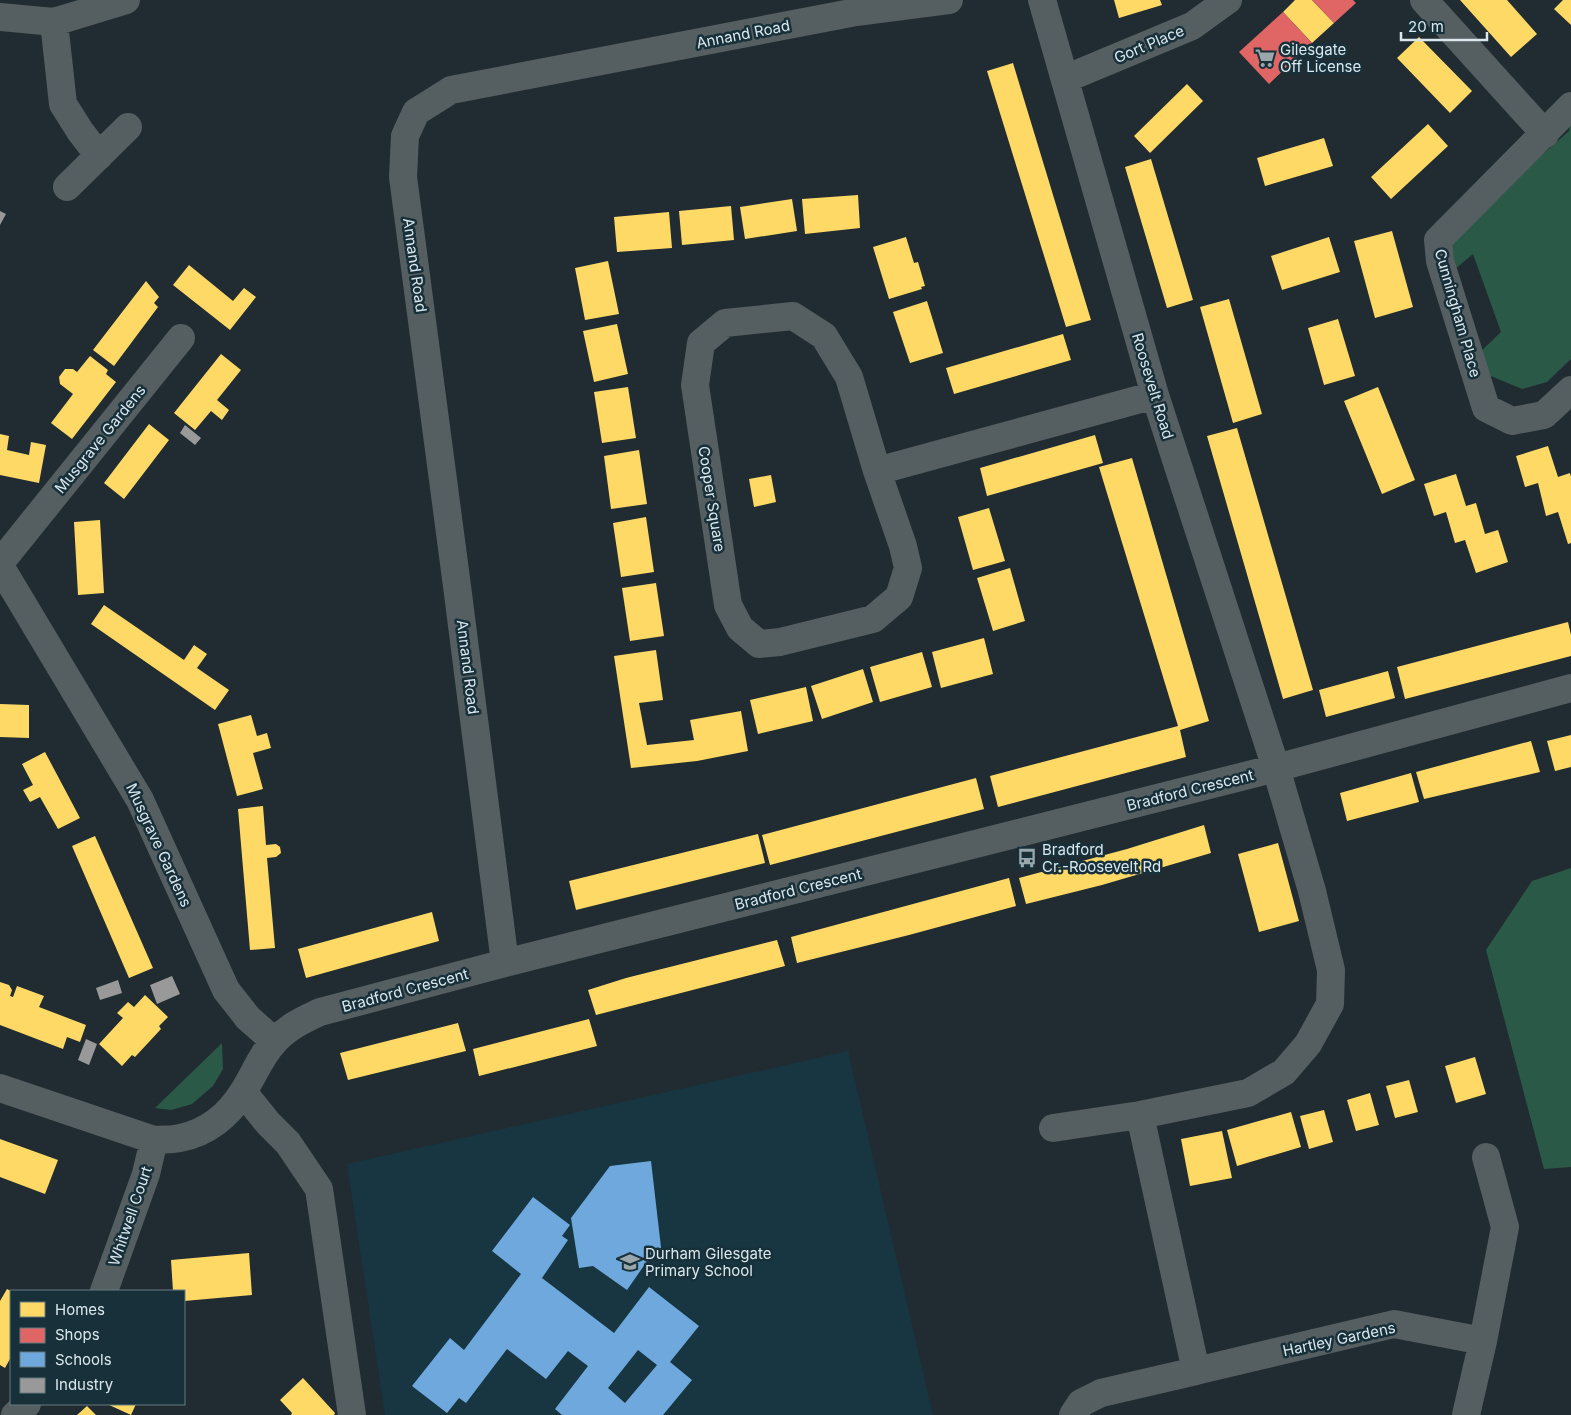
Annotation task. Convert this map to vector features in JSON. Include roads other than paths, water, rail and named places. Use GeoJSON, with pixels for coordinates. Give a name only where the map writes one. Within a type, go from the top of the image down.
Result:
{"type":"FeatureCollection","features":[{"type":"Feature","properties":{"kind":"street"},"geometry":{"type":"LineString","coordinates":[[0,17],[54,22],[126,0]]}},
{"type":"Feature","properties":{"kind":"street","name":"Annand Road"},"geometry":{"type":"LineString","coordinates":[[505,963],[403,177],[405,136],[416,112],[451,90],[856,12],[949,0]]}},
{"type":"Feature","properties":{"kind":"street","name":"Roosevelt Road"},"geometry":{"type":"LineString","coordinates":[[1042,0],[1155,395],[1276,768]]}},
{"type":"Feature","properties":{"kind":"street","name":"Gort Place"},"geometry":{"type":"LineString","coordinates":[[1065,79],[1192,26],[1228,0]]}},
{"type":"Feature","properties":{"kind":"street"},"geometry":{"type":"LineString","coordinates":[[1424,0],[1544,134]]}},
{"type":"Feature","properties":{"kind":"street"},"geometry":{"type":"LineString","coordinates":[[54,22],[63,104],[99,156]]}},
{"type":"Feature","properties":{"kind":"street","name":"Cunningham Place"},"geometry":{"type":"LineString","coordinates":[[1571,106],[1438,240],[1440,261],[1486,408],[1512,421],[1544,415],[1571,390]]}},
{"type":"Feature","properties":{"kind":"street"},"geometry":{"type":"LineString","coordinates":[[67,187],[128,127]]}},
{"type":"Feature","properties":{"kind":"street","name":"Cooper Square"},"geometry":{"type":"LineString","coordinates":[[793,316],[824,336],[849,377],[877,470],[903,546],[908,568],[899,597],[873,619],[780,642],[759,644],[740,628],[728,605],[695,385],[701,343],[725,322],[793,316]]}},
{"type":"Feature","properties":{"kind":"street","name":"Musgrave Gardens"},"geometry":{"type":"LineString","coordinates":[[181,338],[0,565],[140,800],[226,990],[248,1018],[274,1041]]}},
{"type":"Feature","properties":{"kind":"street"},"geometry":{"type":"LineString","coordinates":[[877,470],[1155,395]]}},
{"type":"Feature","properties":{"kind":"street","name":"Bradford Crescent"},"geometry":{"type":"LineString","coordinates":[[274,1041],[294,1025],[320,1012],[505,963],[1276,768],[1571,688]]}},
{"type":"Feature","properties":{"kind":"street"},"geometry":{"type":"LineString","coordinates":[[1053,1128],[1140,1115],[1248,1092],[1284,1072],[1308,1044],[1330,1004],[1330,970],[1312,891],[1276,768]]}},
{"type":"Feature","properties":{"kind":"street"},"geometry":{"type":"LineString","coordinates":[[0,1088],[154,1140],[179,1139],[202,1132],[228,1113],[274,1041]]}},
{"type":"Feature","properties":{"kind":"street"},"geometry":{"type":"LineString","coordinates":[[243,1092],[268,1123],[288,1143],[319,1189],[352,1415]]}},
{"type":"Feature","properties":{"kind":"street"},"geometry":{"type":"LineString","coordinates":[[1140,1115],[1196,1371]]}},
{"type":"Feature","properties":{"kind":"street","name":"Whitwell Court"},"geometry":{"type":"LineString","coordinates":[[104,1290],[146,1174],[154,1140]]}},
{"type":"Feature","properties":{"kind":"street"},"geometry":{"type":"LineString","coordinates":[[1466,1415],[1483,1341],[1505,1227],[1486,1157]]}},
{"type":"Feature","properties":{"kind":"street","name":"Hartley Gardens"},"geometry":{"type":"LineString","coordinates":[[1073,1415],[1081,1403],[1101,1393],[1394,1324],[1483,1341]]}},
{"type":"Feature","properties":{"kind":"street"},"geometry":{"type":"LineString","coordinates":[[15,1415],[26,1405]]}},
{"type":"Feature","properties":{"kind":"place","name":"Gilesgate Off License"},"geometry":{"type":"Point","coordinates":[1265,58]}},
{"type":"Feature","properties":{"kind":"place","name":"Bradford Cr.-Roosevelt Rd"},"geometry":{"type":"Point","coordinates":[1027,858]}},
{"type":"Feature","properties":{"kind":"place","name":"Durham Gilesgate Primary School"},"geometry":{"type":"Point","coordinates":[630,1262]}}]}
